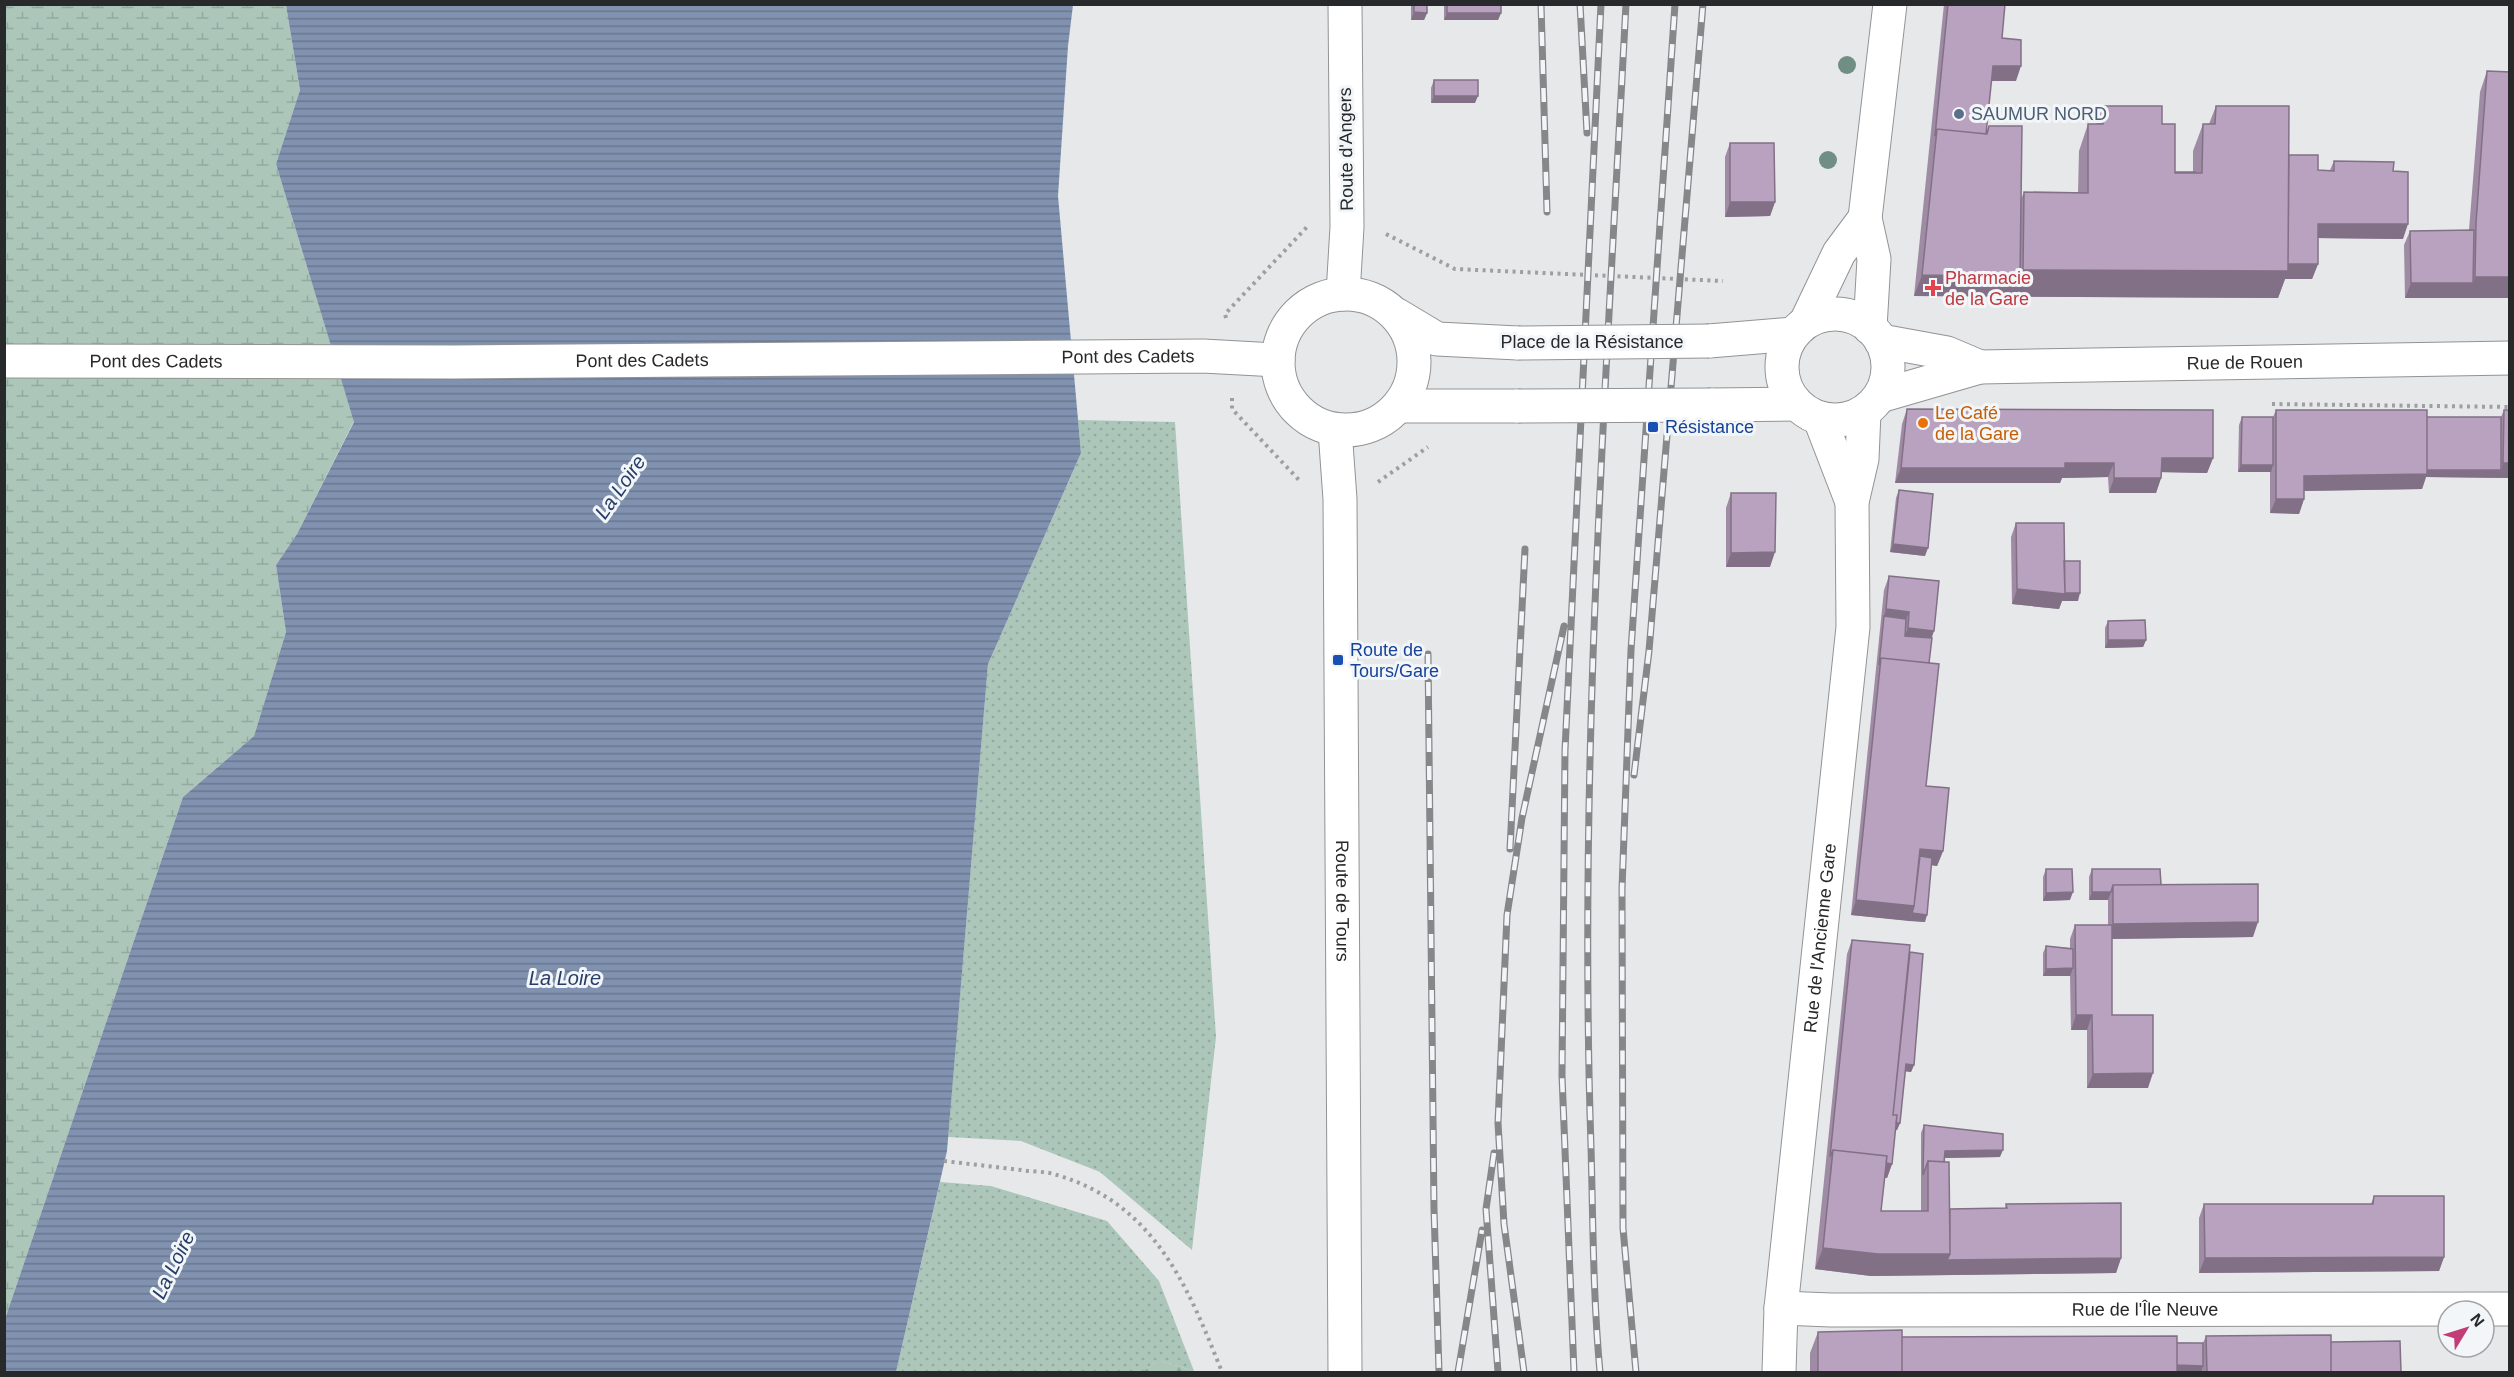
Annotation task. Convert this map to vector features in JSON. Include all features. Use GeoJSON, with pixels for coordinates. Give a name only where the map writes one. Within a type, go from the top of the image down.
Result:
{"type":"FeatureCollection","features":[{"type":"Feature","properties":{"kind":"main road","name":"Route d'Angers"},"geometry":{"type":"LineString","coordinates":[[1343,294],[1347,227],[1345,4]]}},
{"type":"Feature","properties":{"kind":"main road"},"geometry":{"type":"LineString","coordinates":[[1399,406],[1712,405],[1808,412],[1842,420],[1872,404],[1886,384],[1888,368],[1876,334],[1874,259],[1865,218],[1890,4]]}},
{"type":"Feature","properties":{"kind":"main road"},"geometry":{"type":"LineString","coordinates":[[1808,412],[1785,388],[1781,369],[1783,352],[1799,328],[1839,253],[1865,218]]}},
{"type":"Feature","properties":{"kind":"main road"},"geometry":{"type":"LineString","coordinates":[[1343,294],[1362,296],[1381,303],[1397,315],[1408,332],[1414,351],[1415,370],[1409,389],[1399,406],[1386,418],[1353,431],[1335,430],[1316,424],[1300,413],[1288,398],[1280,380],[1278,360],[1281,340],[1290,322],[1305,308],[1322,298],[1343,294]]}},
{"type":"Feature","properties":{"kind":"main road"},"geometry":{"type":"LineString","coordinates":[[1799,328],[1821,315],[1834,314],[1851,316],[1876,334]]}},
{"type":"Feature","properties":{"kind":"main road","name":"Place de la Résistance"},"geometry":{"type":"LineString","coordinates":[[1397,315],[1437,339],[1518,343],[1709,341],[1799,328]]}},
{"type":"Feature","properties":{"kind":"main road","name":"Rue de Rouen"},"geometry":{"type":"LineString","coordinates":[[1876,334],[1947,353],[1980,367]]}},
{"type":"Feature","properties":{"kind":"main road","name":"Pont des Cadets"},"geometry":{"type":"LineString","coordinates":[[4,361],[453,362],[1203,356],[1278,360]]}},
{"type":"Feature","properties":{"kind":"main road","name":"Rue de Rouen"},"geometry":{"type":"LineString","coordinates":[[1872,404],[1980,367],[2510,358]]}},
{"type":"Feature","properties":{"kind":"main road","name":"Rue de l'Ancienne Gare"},"geometry":{"type":"LineString","coordinates":[[1779,1372],[1781,1308],[1853,627],[1852,502],[1872,404]]}},
{"type":"Feature","properties":{"kind":"main road","name":"Rue de l'Ancienne Gare"},"geometry":{"type":"LineString","coordinates":[[1808,412],[1852,502]]}},
{"type":"Feature","properties":{"kind":"main road","name":"Route de Tours"},"geometry":{"type":"LineString","coordinates":[[1335,430],[1340,511],[1345,1372]]}},
{"type":"Feature","properties":{"kind":"main road","name":"Rue de l'Île Neuve"},"geometry":{"type":"LineString","coordinates":[[1781,1308],[1820,1310],[2510,1309]]}},
{"type":"Feature","properties":{"kind":"path"},"geometry":{"type":"LineString","coordinates":[[944,1161],[1056,1174],[1101,1192],[1139,1221],[1178,1272],[1198,1311],[1222,1372]]}},
{"type":"Feature","properties":{"kind":"green space"},"geometry":{"type":"Polygon","coordinates":[[[5,5],[286,5],[300,90],[276,164],[354,421],[297,534],[276,565],[286,632],[254,736],[183,797],[5,1319],[5,5]]]}},
{"type":"Feature","properties":{"kind":"green space"},"geometry":{"type":"Polygon","coordinates":[[[1078,420],[1175,422],[1216,1037],[1192,1250],[1100,1172],[1021,1141],[948,1137],[988,664],[1081,453],[1078,420]]]}},
{"type":"Feature","properties":{"kind":"green space"},"geometry":{"type":"Polygon","coordinates":[[[940,1182],[991,1186],[1107,1221],[1159,1281],[1194,1371],[1158,1360],[1142,1372],[896,1372],[940,1182]]]}},
{"type":"Feature","properties":{"kind":"green space"},"geometry":{"type":"Polygon","coordinates":[[[1158,1360],[1194,1371],[1195,1372],[1142,1372],[1158,1360]]]}},
{"type":"Feature","properties":{"kind":"water","name":"La Loire"},"geometry":{"type":"Polygon","coordinates":[[[286,5],[1073,5],[1058,196],[1081,453],[988,664],[947,1151],[896,1372],[5,1372],[5,1319],[183,797],[254,736],[286,632],[276,565],[297,534],[354,422],[276,164],[300,90],[286,5]]]}},
{"type":"Feature","properties":{"kind":"building"},"geometry":{"type":"Polygon","coordinates":[[[1414,4],[1427,4],[1427,13],[1414,12],[1414,4]]]}},
{"type":"Feature","properties":{"kind":"building"},"geometry":{"type":"Polygon","coordinates":[[[1447,4],[1501,4],[1501,13],[1447,13],[1447,4]]]}},
{"type":"Feature","properties":{"kind":"building"},"geometry":{"type":"Polygon","coordinates":[[[1948,4],[2005,4],[2002,38],[2021,40],[2021,66],[1993,66],[1986,134],[1937,129],[1935,136],[1948,4]]]}},
{"type":"Feature","properties":{"kind":"building"},"geometry":{"type":"Polygon","coordinates":[[[2487,71],[2510,72],[2510,277],[2475,277],[2476,223],[2487,71]]]}},
{"type":"Feature","properties":{"kind":"building"},"geometry":{"type":"Polygon","coordinates":[[[1434,80],[1478,80],[1478,96],[1434,96],[1434,80]]]}},
{"type":"Feature","properties":{"kind":"building"},"geometry":{"type":"Polygon","coordinates":[[[2103,106],[2162,106],[2162,124],[2175,124],[2175,173],[2202,173],[2203,124],[2215,124],[2216,106],[2289,106],[2288,271],[2023,270],[2024,192],[2088,193],[2088,124],[2103,124],[2103,106]]]}},
{"type":"Feature","properties":{"kind":"building"},"geometry":{"type":"Polygon","coordinates":[[[1989,126],[2022,126],[2020,276],[1922,275],[1937,129],[1987,134],[1989,126]]]}},
{"type":"Feature","properties":{"kind":"building"},"geometry":{"type":"Polygon","coordinates":[[[1730,143],[1774,143],[1775,202],[1730,202],[1730,143]]]}},
{"type":"Feature","properties":{"kind":"building"},"geometry":{"type":"Polygon","coordinates":[[[2289,155],[2318,155],[2318,170],[2334,171],[2334,161],[2394,162],[2393,171],[2408,172],[2408,224],[2318,224],[2318,264],[2288,264],[2289,155]]]}},
{"type":"Feature","properties":{"kind":"building"},"geometry":{"type":"Polygon","coordinates":[[[2474,230],[2473,283],[2411,283],[2410,231],[2474,230]]]}},
{"type":"Feature","properties":{"kind":"building"},"geometry":{"type":"Polygon","coordinates":[[[1907,409],[2213,410],[2213,458],[2162,458],[2161,478],[2114,478],[2114,463],[2065,463],[2065,468],[1901,468],[1907,409]]]}},
{"type":"Feature","properties":{"kind":"building"},"geometry":{"type":"Polygon","coordinates":[[[2276,410],[2427,410],[2427,474],[2304,476],[2304,499],[2276,499],[2276,410]]]}},
{"type":"Feature","properties":{"kind":"building"},"geometry":{"type":"Polygon","coordinates":[[[2504,410],[2510,410],[2510,463],[2503,463],[2504,410]]]}},
{"type":"Feature","properties":{"kind":"building"},"geometry":{"type":"Polygon","coordinates":[[[2242,417],[2273,417],[2273,465],[2241,465],[2242,417]]]}},
{"type":"Feature","properties":{"kind":"building"},"geometry":{"type":"Polygon","coordinates":[[[2427,417],[2501,417],[2501,470],[2427,470],[2427,417]]]}},
{"type":"Feature","properties":{"kind":"building"},"geometry":{"type":"Polygon","coordinates":[[[1899,490],[1933,494],[1928,548],[1893,544],[1899,490]]]}},
{"type":"Feature","properties":{"kind":"building"},"geometry":{"type":"Polygon","coordinates":[[[1731,493],[1776,493],[1775,552],[1731,553],[1731,493]]]}},
{"type":"Feature","properties":{"kind":"building"},"geometry":{"type":"Polygon","coordinates":[[[2016,523],[2064,523],[2065,594],[2017,589],[2016,523]]]}},
{"type":"Feature","properties":{"kind":"building"},"geometry":{"type":"Polygon","coordinates":[[[2064,561],[2080,561],[2080,593],[2065,593],[2064,561]]]}},
{"type":"Feature","properties":{"kind":"building"},"geometry":{"type":"Polygon","coordinates":[[[1889,576],[1939,581],[1934,631],[1908,628],[1909,612],[1886,609],[1889,576]]]}},
{"type":"Feature","properties":{"kind":"building"},"geometry":{"type":"Polygon","coordinates":[[[1884,616],[1906,619],[1905,636],[1932,638],[1929,663],[1881,658],[1879,665],[1884,616]]]}},
{"type":"Feature","properties":{"kind":"building"},"geometry":{"type":"Polygon","coordinates":[[[2145,620],[2146,640],[2108,640],[2108,621],[2145,620]]]}},
{"type":"Feature","properties":{"kind":"building"},"geometry":{"type":"Polygon","coordinates":[[[1881,658],[1939,664],[1926,786],[1949,788],[1943,851],[1920,849],[1914,906],[1856,900],[1881,658]]]}},
{"type":"Feature","properties":{"kind":"building"},"geometry":{"type":"Polygon","coordinates":[[[1920,856],[1932,858],[1927,915],[1912,913],[1920,856]]]}},
{"type":"Feature","properties":{"kind":"building"},"geometry":{"type":"Polygon","coordinates":[[[2046,869],[2072,869],[2073,892],[2046,893],[2046,869]]]}},
{"type":"Feature","properties":{"kind":"building"},"geometry":{"type":"Polygon","coordinates":[[[2092,869],[2160,869],[2161,885],[2113,885],[2111,892],[2092,892],[2092,869]]]}},
{"type":"Feature","properties":{"kind":"building"},"geometry":{"type":"Polygon","coordinates":[[[2258,884],[2258,922],[2113,924],[2113,885],[2258,884]]]}},
{"type":"Feature","properties":{"kind":"building"},"geometry":{"type":"Polygon","coordinates":[[[2075,925],[2112,925],[2112,1015],[2153,1015],[2153,1073],[2093,1074],[2092,1015],[2076,1015],[2075,925]]]}},
{"type":"Feature","properties":{"kind":"building"},"geometry":{"type":"Polygon","coordinates":[[[1852,940],[1910,945],[1893,1115],[1897,1115],[1892,1164],[1886,1163],[1887,1156],[1833,1150],[1830,1157],[1852,940]]]}},
{"type":"Feature","properties":{"kind":"building"},"geometry":{"type":"Polygon","coordinates":[[[2046,946],[2073,949],[2073,968],[2046,969],[2046,946]]]}},
{"type":"Feature","properties":{"kind":"building"},"geometry":{"type":"Polygon","coordinates":[[[1910,952],[1923,954],[1914,1065],[1906,1064],[1900,1123],[1896,1123],[1897,1115],[1893,1115],[1910,952]]]}},
{"type":"Feature","properties":{"kind":"building"},"geometry":{"type":"Polygon","coordinates":[[[1924,1125],[2003,1134],[2003,1150],[1945,1151],[1944,1162],[1928,1161],[1923,1175],[1924,1125]]]}},
{"type":"Feature","properties":{"kind":"building"},"geometry":{"type":"Polygon","coordinates":[[[1833,1150],[1887,1156],[1881,1211],[1928,1211],[1928,1161],[1949,1162],[1950,1254],[1878,1254],[1823,1248],[1833,1150]]]}},
{"type":"Feature","properties":{"kind":"building"},"geometry":{"type":"Polygon","coordinates":[[[2374,1196],[2444,1196],[2444,1257],[2205,1258],[2204,1204],[2373,1204],[2374,1196]]]}},
{"type":"Feature","properties":{"kind":"building"},"geometry":{"type":"Polygon","coordinates":[[[2121,1203],[2121,1258],[1947,1260],[1950,1254],[1950,1209],[2007,1208],[2006,1204],[2121,1203]]]}},
{"type":"Feature","properties":{"kind":"building"},"geometry":{"type":"Polygon","coordinates":[[[1902,1330],[1902,1372],[1818,1372],[1818,1332],[1902,1330]]]}},
{"type":"Feature","properties":{"kind":"building"},"geometry":{"type":"Polygon","coordinates":[[[2331,1335],[2331,1372],[2207,1372],[2206,1336],[2331,1335]]]}},
{"type":"Feature","properties":{"kind":"building"},"geometry":{"type":"Polygon","coordinates":[[[2177,1336],[2177,1372],[1902,1372],[1902,1337],[2177,1336]]]}},
{"type":"Feature","properties":{"kind":"building"},"geometry":{"type":"Polygon","coordinates":[[[2400,1341],[2401,1372],[2331,1372],[2331,1342],[2400,1341]]]}},
{"type":"Feature","properties":{"kind":"building"},"geometry":{"type":"Polygon","coordinates":[[[2177,1343],[2203,1343],[2203,1366],[2177,1365],[2177,1343]]]}},
{"type":"Feature","properties":{"kind":"railway"},"geometry":{"type":"LineString","coordinates":[[1541,4],[1547,212]]}},
{"type":"Feature","properties":{"kind":"railway"},"geometry":{"type":"LineString","coordinates":[[1580,4],[1587,133]]}},
{"type":"Feature","properties":{"kind":"railway"},"geometry":{"type":"LineString","coordinates":[[1574,1372],[1562,1076],[1565,750],[1601,4]]}},
{"type":"Feature","properties":{"kind":"railway"},"geometry":{"type":"LineString","coordinates":[[1600,1372],[1593,1231],[1588,1003],[1588,860],[1596,575],[1626,4]]}},
{"type":"Feature","properties":{"kind":"railway"},"geometry":{"type":"LineString","coordinates":[[1636,1372],[1623,1228],[1622,889],[1631,650],[1675,4]]}},
{"type":"Feature","properties":{"kind":"railway"},"geometry":{"type":"LineString","coordinates":[[1634,775],[1649,651],[1703,4]]}},
{"type":"Feature","properties":{"kind":"railway"},"geometry":{"type":"LineString","coordinates":[[1510,849],[1525,549]]}},
{"type":"Feature","properties":{"kind":"railway"},"geometry":{"type":"LineString","coordinates":[[1524,1372],[1504,1224],[1498,1123],[1507,915],[1522,818],[1564,626]]}},
{"type":"Feature","properties":{"kind":"railway"},"geometry":{"type":"LineString","coordinates":[[1428,654],[1434,1209],[1439,1372]]}},
{"type":"Feature","properties":{"kind":"railway"},"geometry":{"type":"LineString","coordinates":[[1494,1153],[1486,1209],[1498,1372]]}},
{"type":"Feature","properties":{"kind":"railway"},"geometry":{"type":"LineString","coordinates":[[1458,1372],[1482,1230]]}},
{"type":"Feature","properties":{"kind":"place","name":"SAUMUR NORD"},"geometry":{"type":"Point","coordinates":[1959,114]}},
{"type":"Feature","properties":{"kind":"place","name":"Pharmacie de la Gare"},"geometry":{"type":"Point","coordinates":[1933,288]}},
{"type":"Feature","properties":{"kind":"place","name":"Le Café de la Gare"},"geometry":{"type":"Point","coordinates":[1923,423]}},
{"type":"Feature","properties":{"kind":"place","name":"Résistance"},"geometry":{"type":"Point","coordinates":[1653,427]}},
{"type":"Feature","properties":{"kind":"place","name":"Route de Tours/Gare"},"geometry":{"type":"Point","coordinates":[1338,660]}}]}
